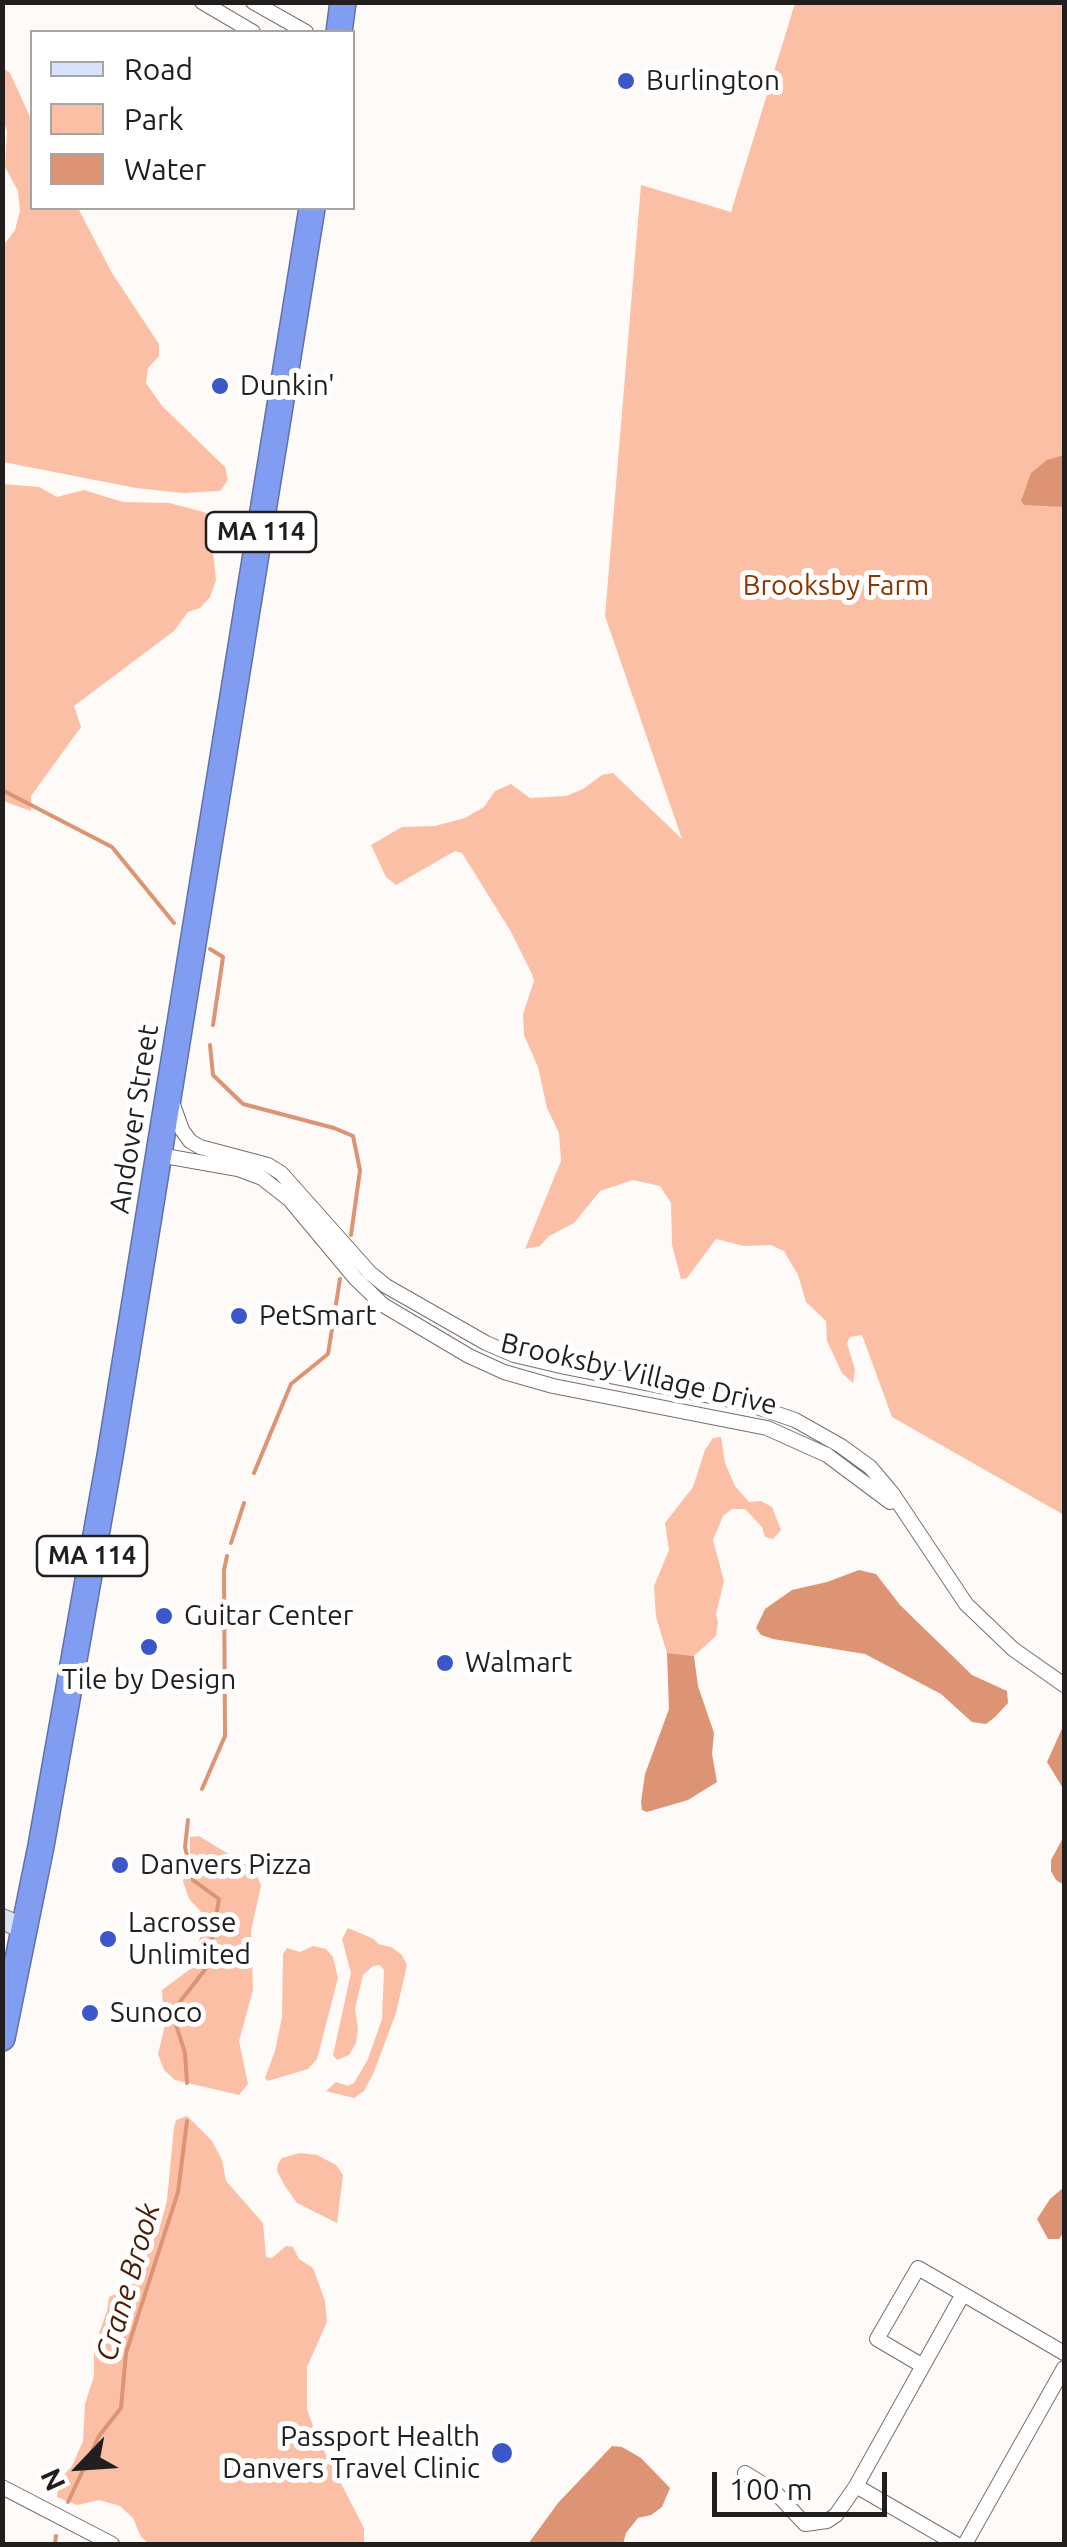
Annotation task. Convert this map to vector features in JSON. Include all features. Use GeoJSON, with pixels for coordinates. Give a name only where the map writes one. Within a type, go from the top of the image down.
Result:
{"type":"FeatureCollection","features":[{"type":"Feature","properties":{"kind":"highway"},"geometry":{"type":"LineString","coordinates":[[339,30],[343,2]]}},
{"type":"Feature","properties":{"kind":"highway","name":"Andover Street"},"geometry":{"type":"LineString","coordinates":[[2,2038],[14,1924],[97,1530],[312,210]]}},
{"type":"Feature","properties":{"kind":"street"},"geometry":{"type":"LineString","coordinates":[[202,2],[250,30]]}},
{"type":"Feature","properties":{"kind":"street"},"geometry":{"type":"LineString","coordinates":[[253,2],[302,30]]}},
{"type":"Feature","properties":{"kind":"street","name":"Brooksby Village Drive"},"geometry":{"type":"LineString","coordinates":[[169,1092],[174,1115],[190,1141],[268,1165],[280,1173],[370,1273],[407,1300],[514,1355],[745,1403],[795,1420],[827,1437],[870,1467],[892,1492],[966,1604],[1013,1649],[1064,1685]]}},
{"type":"Feature","properties":{"kind":"street","name":"Brooksby Village Drive"},"geometry":{"type":"LineString","coordinates":[[159,1155],[238,1169],[262,1178],[290,1200],[382,1306],[469,1356],[504,1372],[554,1386],[785,1434],[849,1469],[885,1496],[912,1524]]}},
{"type":"Feature","properties":{"kind":"street"},"geometry":{"type":"LineString","coordinates":[[923,2366],[877,2339],[918,2268],[1064,2353]]}},
{"type":"Feature","properties":{"kind":"street"},"geometry":{"type":"LineString","coordinates":[[745,2474],[774,2491],[806,2524],[828,2521],[856,2486],[963,2294]]}},
{"type":"Feature","properties":{"kind":"street"},"geometry":{"type":"LineString","coordinates":[[965,2544],[1064,2368]]}},
{"type":"Feature","properties":{"kind":"street"},"geometry":{"type":"LineString","coordinates":[[856,2486],[956,2544]]}},
{"type":"Feature","properties":{"kind":"street"},"geometry":{"type":"LineString","coordinates":[[2,2487],[112,2544]]}},
{"type":"Feature","properties":{"kind":"green space","name":"Brooksby Farm"},"geometry":{"type":"Polygon","coordinates":[[[795,3],[1064,3],[1064,1515],[892,1417],[862,1335],[850,1337],[847,1343],[855,1370],[853,1383],[842,1373],[827,1341],[826,1321],[806,1302],[798,1275],[784,1251],[771,1245],[744,1246],[716,1239],[687,1278],[681,1279],[672,1245],[671,1203],[660,1186],[633,1180],[600,1191],[574,1223],[549,1236],[540,1246],[525,1249],[561,1161],[559,1133],[524,1035],[523,1014],[534,981],[532,974],[462,853],[455,851],[396,885],[386,877],[371,845],[402,827],[435,826],[465,818],[484,807],[495,791],[511,784],[530,798],[566,796],[602,775],[613,773],[682,839],[605,616],[641,185],[731,212],[795,3]]]}},
{"type":"Feature","properties":{"kind":"green space"},"geometry":{"type":"Polygon","coordinates":[[[3,68],[10,73],[30,117],[30,210],[79,210],[112,273],[159,344],[159,356],[148,368],[146,383],[162,406],[225,467],[228,480],[220,491],[183,493],[136,488],[3,462],[3,246],[15,230],[20,211],[18,191],[5,167],[7,131],[3,119],[3,68]]]}},
{"type":"Feature","properties":{"kind":"green space"},"geometry":{"type":"Polygon","coordinates":[[[3,484],[39,487],[57,497],[84,490],[123,502],[169,503],[221,521],[213,552],[216,580],[210,597],[200,608],[188,612],[174,631],[74,706],[81,727],[31,796],[31,811],[3,801],[3,484]]]}},
{"type":"Feature","properties":{"kind":"green space"},"geometry":{"type":"Polygon","coordinates":[[[721,1437],[725,1463],[735,1486],[749,1502],[761,1501],[772,1507],[781,1530],[773,1539],[765,1537],[762,1527],[745,1509],[732,1509],[723,1516],[713,1540],[724,1581],[716,1614],[716,1636],[694,1656],[667,1653],[656,1617],[654,1586],[669,1550],[665,1523],[693,1487],[705,1450],[713,1438],[721,1437]]]}},
{"type":"Feature","properties":{"kind":"green space"},"geometry":{"type":"Polygon","coordinates":[[[199,1836],[248,1866],[261,1886],[251,1931],[253,1990],[239,2041],[248,2084],[239,2095],[175,2080],[164,2070],[158,2054],[164,2029],[162,1990],[193,1967],[203,1924],[203,1914],[189,1899],[183,1881],[190,1857],[190,1837],[199,1836]]]}},
{"type":"Feature","properties":{"kind":"green space"},"geometry":{"type":"Polygon","coordinates":[[[348,1928],[391,1947],[407,1965],[396,2013],[374,2072],[364,2091],[354,2098],[326,2091],[336,2082],[348,2086],[354,2083],[368,2059],[382,2019],[384,1970],[380,1965],[373,1966],[363,1975],[355,2009],[356,2043],[349,2055],[337,2060],[333,2055],[351,1973],[342,1939],[348,1928]]]}},
{"type":"Feature","properties":{"kind":"green space"},"geometry":{"type":"Polygon","coordinates":[[[313,1946],[326,1949],[333,1957],[338,1978],[317,2059],[308,2069],[268,2081],[265,2078],[282,2017],[283,1954],[287,1948],[300,1952],[313,1946]]]}},
{"type":"Feature","properties":{"kind":"green space"},"geometry":{"type":"Polygon","coordinates":[[[187,2116],[212,2141],[222,2160],[226,2181],[263,2223],[266,2257],[272,2258],[286,2246],[293,2247],[299,2259],[313,2268],[325,2301],[327,2322],[307,2367],[307,2409],[316,2435],[364,2528],[364,2544],[149,2544],[141,2537],[133,2518],[120,2506],[99,2500],[77,2505],[57,2497],[58,2481],[72,2466],[83,2441],[85,2404],[94,2376],[94,2347],[109,2297],[129,2288],[145,2268],[148,2246],[158,2234],[167,2200],[174,2127],[176,2120],[187,2116]]]}},
{"type":"Feature","properties":{"kind":"green space"},"geometry":{"type":"Polygon","coordinates":[[[300,2153],[317,2155],[336,2165],[343,2175],[337,2223],[297,2203],[277,2171],[282,2158],[300,2153]]]}},
{"type":"Feature","properties":{"kind":"water"},"geometry":{"type":"Polygon","coordinates":[[[1064,455],[1064,507],[1024,505],[1021,501],[1031,473],[1047,460],[1064,455]]]}},
{"type":"Feature","properties":{"kind":"water"},"geometry":{"type":"Polygon","coordinates":[[[859,1570],[876,1574],[900,1605],[972,1675],[1007,1691],[1008,1703],[995,1717],[986,1724],[972,1722],[941,1694],[865,1654],[773,1639],[761,1635],[756,1628],[765,1609],[792,1590],[859,1570]]]}},
{"type":"Feature","properties":{"kind":"water"},"geometry":{"type":"Polygon","coordinates":[[[667,1653],[694,1656],[698,1686],[714,1733],[712,1754],[717,1782],[688,1800],[647,1812],[642,1810],[641,1802],[645,1774],[669,1709],[667,1653]]]}},
{"type":"Feature","properties":{"kind":"water"},"geometry":{"type":"Polygon","coordinates":[[[1064,1724],[1064,1790],[1047,1762],[1064,1724]]]}},
{"type":"Feature","properties":{"kind":"water"},"geometry":{"type":"Polygon","coordinates":[[[1064,1836],[1064,1885],[1051,1871],[1051,1860],[1064,1836]]]}},
{"type":"Feature","properties":{"kind":"water"},"geometry":{"type":"Polygon","coordinates":[[[1064,2187],[1063,2233],[1059,2239],[1048,2239],[1037,2219],[1064,2187]]]}},
{"type":"Feature","properties":{"kind":"water"},"geometry":{"type":"Polygon","coordinates":[[[612,2446],[641,2458],[670,2488],[662,2507],[638,2518],[623,2544],[528,2544],[558,2503],[612,2446]]]}},
{"type":"Feature","properties":{"kind":"waterway","name":"Crane Brook"},"geometry":{"type":"LineString","coordinates":[[2,790],[112,847],[174,923]]}},
{"type":"Feature","properties":{"kind":"waterway","name":"Crane Brook"},"geometry":{"type":"LineString","coordinates":[[210,949],[223,957],[213,1025]]}},
{"type":"Feature","properties":{"kind":"waterway","name":"Crane Brook"},"geometry":{"type":"LineString","coordinates":[[210,1045],[213,1075],[243,1104],[353,1136],[360,1170],[351,1235]]}},
{"type":"Feature","properties":{"kind":"waterway","name":"Crane Brook"},"geometry":{"type":"LineString","coordinates":[[254,1473],[291,1384],[328,1354],[340,1279]]}},
{"type":"Feature","properties":{"kind":"waterway","name":"Crane Brook"},"geometry":{"type":"LineString","coordinates":[[231,1543],[244,1503]]}},
{"type":"Feature","properties":{"kind":"waterway","name":"Crane Brook"},"geometry":{"type":"LineString","coordinates":[[202,1789],[225,1736],[227,1556]]}},
{"type":"Feature","properties":{"kind":"waterway","name":"Crane Brook"},"geometry":{"type":"LineString","coordinates":[[187,2083],[185,2053],[172,2012],[207,1967],[219,1899],[193,1880],[185,1847],[188,1820]]}},
{"type":"Feature","properties":{"kind":"waterway","name":"Crane Brook"},"geometry":{"type":"LineString","coordinates":[[68,2502],[99,2436],[121,2408],[126,2353],[178,2192],[187,2121]]}},
{"type":"Feature","properties":{"kind":"waterway","name":"Crane Brook"},"geometry":{"type":"LineString","coordinates":[[55,2544],[56,2536]]}},
{"type":"Feature","properties":{"kind":"place","name":"Burlington"},"geometry":{"type":"Point","coordinates":[626,81]}},
{"type":"Feature","properties":{"kind":"place","name":"Dunkin'"},"geometry":{"type":"Point","coordinates":[220,386]}},
{"type":"Feature","properties":{"kind":"place","name":"PetSmart"},"geometry":{"type":"Point","coordinates":[239,1316]}},
{"type":"Feature","properties":{"kind":"place","name":"Guitar Center"},"geometry":{"type":"Point","coordinates":[164,1616]}},
{"type":"Feature","properties":{"kind":"place","name":"Tile by Design"},"geometry":{"type":"Point","coordinates":[149,1647]}},
{"type":"Feature","properties":{"kind":"place","name":"Walmart"},"geometry":{"type":"Point","coordinates":[445,1663]}},
{"type":"Feature","properties":{"kind":"place","name":"Danvers Pizza"},"geometry":{"type":"Point","coordinates":[120,1865]}},
{"type":"Feature","properties":{"kind":"place","name":"Lacrosse Unlimited"},"geometry":{"type":"Point","coordinates":[108,1939]}},
{"type":"Feature","properties":{"kind":"place","name":"Sunoco"},"geometry":{"type":"Point","coordinates":[90,2013]}},
{"type":"Feature","properties":{"kind":"place","name":"Passport Health Danvers Travel Clinic"},"geometry":{"type":"Point","coordinates":[502,2453]}}]}
